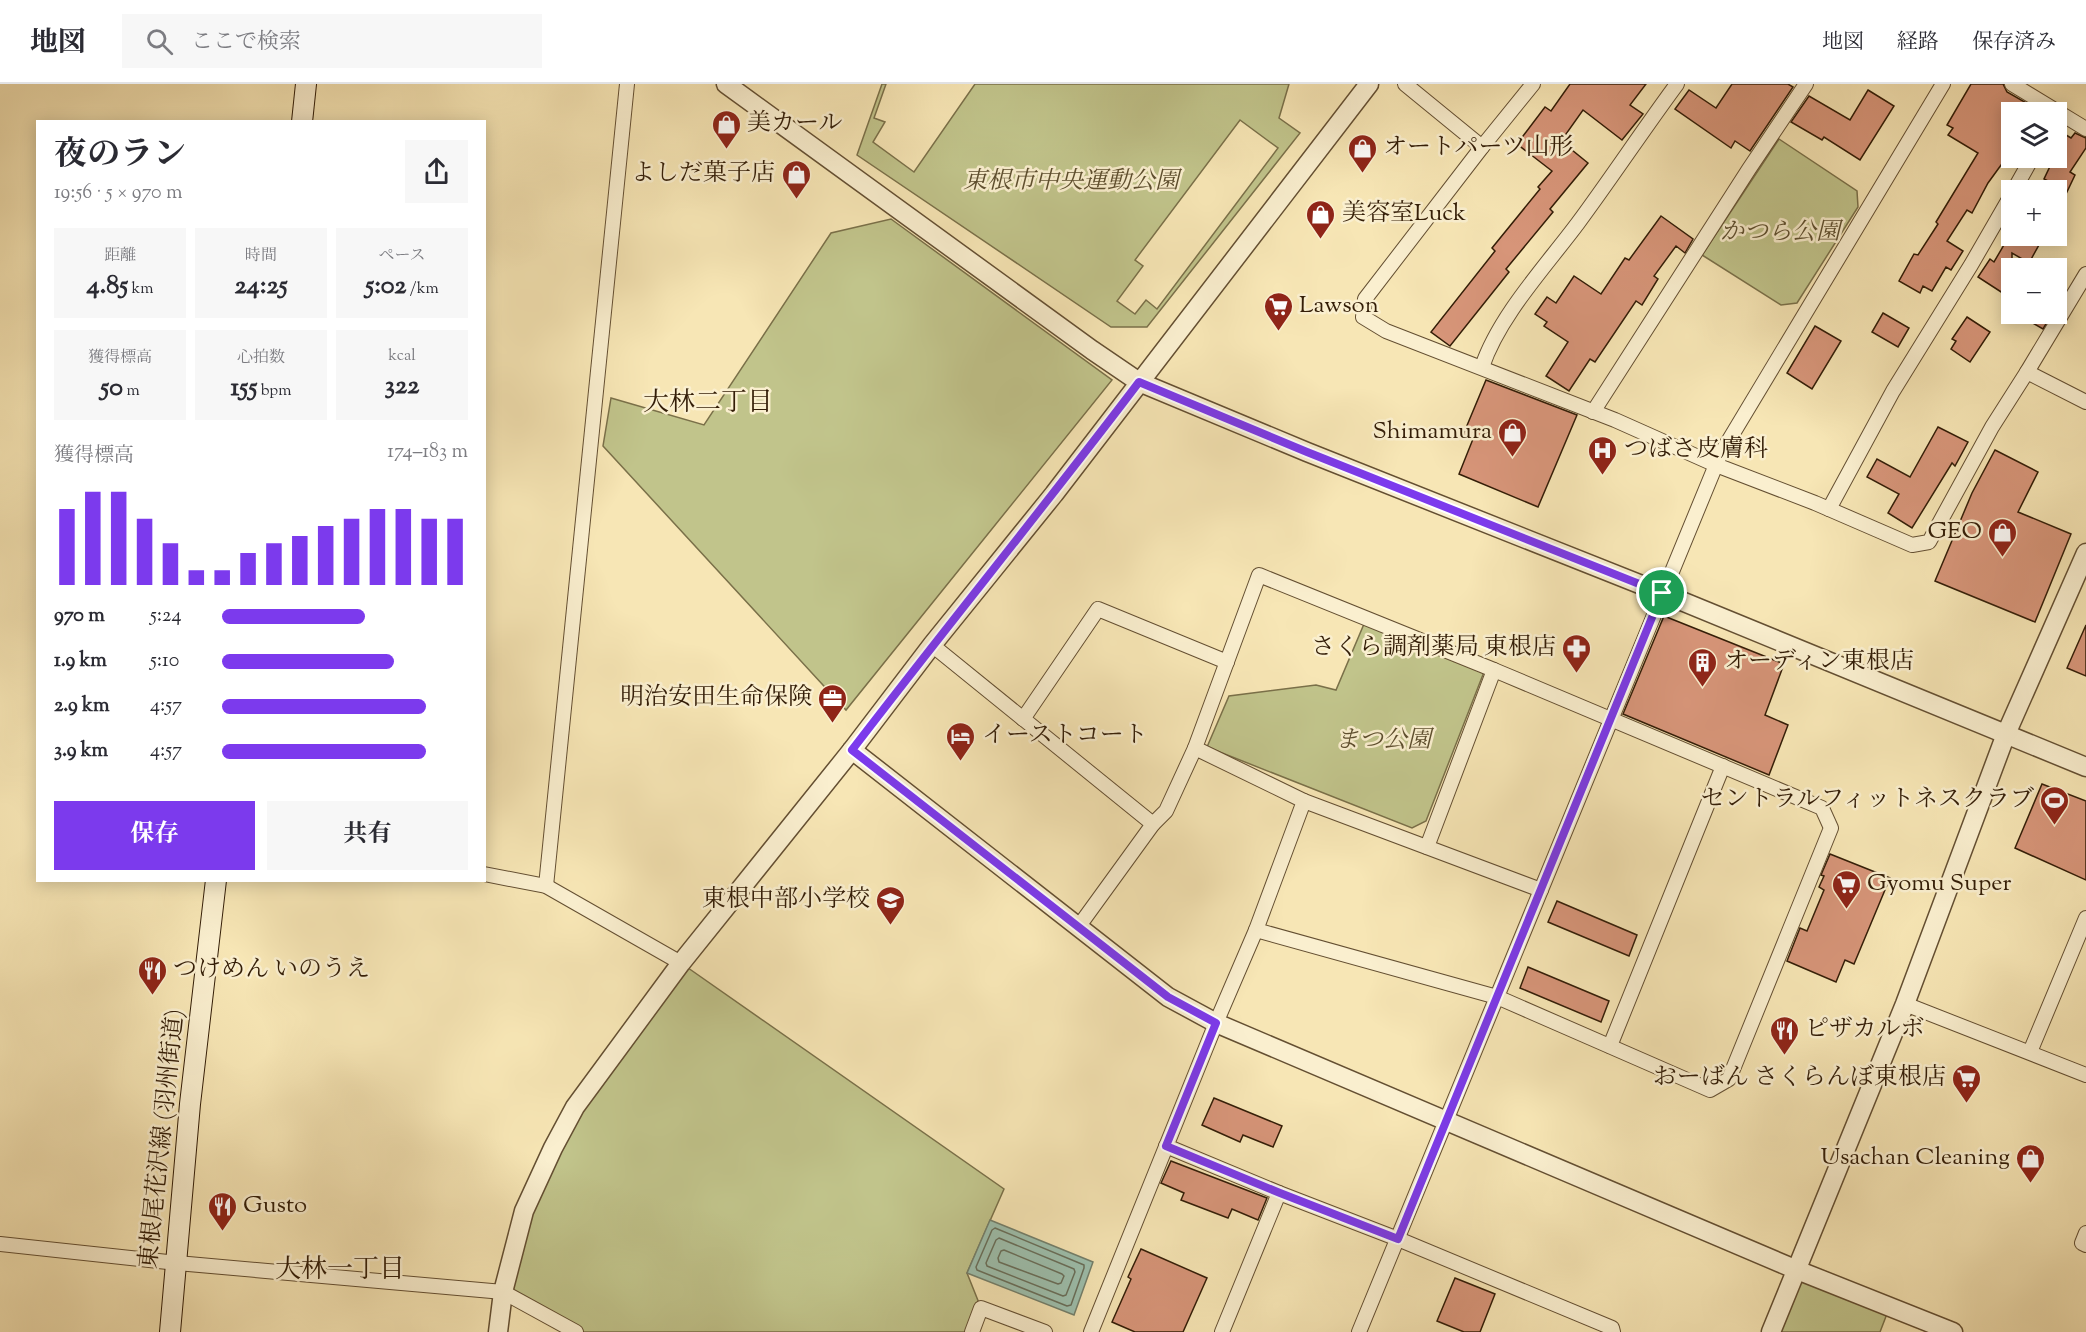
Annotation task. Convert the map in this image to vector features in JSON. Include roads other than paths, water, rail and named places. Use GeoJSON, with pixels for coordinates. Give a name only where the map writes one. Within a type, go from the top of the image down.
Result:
{"type":"FeatureCollection","features":[{"type":"Feature","properties":{"kind":"main road"},"geometry":{"type":"LineString","coordinates":[[302,120],[306,84]]}},
{"type":"Feature","properties":{"kind":"main road","name":"東根尾花沢線 (羽州街道)"},"geometry":{"type":"LineString","coordinates":[[170,1332],[190,1104],[216,882]]}},
{"type":"Feature","properties":{"kind":"street"},"geometry":{"type":"LineString","coordinates":[[546,886],[627,84]]}},
{"type":"Feature","properties":{"kind":"street"},"geometry":{"type":"LineString","coordinates":[[726,84],[1139,382],[2086,767]]}},
{"type":"Feature","properties":{"kind":"street"},"geometry":{"type":"LineString","coordinates":[[498,1332],[503,1292],[524,1211],[574,1107],[681,963],[1054,494],[1369,84]]}},
{"type":"Feature","properties":{"kind":"street"},"geometry":{"type":"LineString","coordinates":[[1405,84],[1482,147]]}},
{"type":"Feature","properties":{"kind":"street"},"geometry":{"type":"LineString","coordinates":[[1533,84],[1365,299],[1363,317],[1386,331],[1593,412],[1912,545],[1929,542],[1992,428],[2086,274]]}},
{"type":"Feature","properties":{"kind":"street"},"geometry":{"type":"LineString","coordinates":[[1482,368],[1486,355],[1514,307],[1580,220],[1677,84]]}},
{"type":"Feature","properties":{"kind":"street"},"geometry":{"type":"LineString","coordinates":[[1593,412],[1806,84]]}},
{"type":"Feature","properties":{"kind":"street"},"geometry":{"type":"LineString","coordinates":[[1359,1332],[1716,465],[1942,84]]}},
{"type":"Feature","properties":{"kind":"street"},"geometry":{"type":"LineString","coordinates":[[2012,84],[2038,102]]}},
{"type":"Feature","properties":{"kind":"street"},"geometry":{"type":"LineString","coordinates":[[2067,120],[2086,129]]}},
{"type":"Feature","properties":{"kind":"street"},"geometry":{"type":"LineString","coordinates":[[1829,509],[1893,392],[2001,213]]}},
{"type":"Feature","properties":{"kind":"street"},"geometry":{"type":"LineString","coordinates":[[2027,372],[2086,402]]}},
{"type":"Feature","properties":{"kind":"street"},"geometry":{"type":"LineString","coordinates":[[1771,1332],[1905,1004],[2006,734],[2086,553]]}},
{"type":"Feature","properties":{"kind":"street"},"geometry":{"type":"LineString","coordinates":[[1079,926],[1153,824],[1166,811],[1195,748],[1259,575],[1494,670],[1822,808],[1831,828],[1729,1079],[1710,1090],[1497,997],[1256,930]]}},
{"type":"Feature","properties":{"kind":"street"},"geometry":{"type":"LineString","coordinates":[[1023,719],[1098,609],[1227,662]]}},
{"type":"Feature","properties":{"kind":"street"},"geometry":{"type":"LineString","coordinates":[[932,645],[1153,824]]}},
{"type":"Feature","properties":{"kind":"street"},"geometry":{"type":"LineString","coordinates":[[1427,847],[1494,670]]}},
{"type":"Feature","properties":{"kind":"street"},"geometry":{"type":"LineString","coordinates":[[1195,748],[1304,801],[1541,890]]}},
{"type":"Feature","properties":{"kind":"street"},"geometry":{"type":"LineString","coordinates":[[852,750],[1168,997],[1216,1023],[1797,1270],[1953,1332]]}},
{"type":"Feature","properties":{"kind":"street"},"geometry":{"type":"LineString","coordinates":[[1610,1046],[1723,766]]}},
{"type":"Feature","properties":{"kind":"street"},"geometry":{"type":"LineString","coordinates":[[1091,1332],[1256,930],[1304,801]]}},
{"type":"Feature","properties":{"kind":"street"},"geometry":{"type":"LineString","coordinates":[[486,874],[546,886],[681,963]]}},
{"type":"Feature","properties":{"kind":"street"},"geometry":{"type":"LineString","coordinates":[[2030,1052],[2086,918]]}},
{"type":"Feature","properties":{"kind":"street"},"geometry":{"type":"LineString","coordinates":[[1905,1004],[2086,1075]]}},
{"type":"Feature","properties":{"kind":"street"},"geometry":{"type":"LineString","coordinates":[[1166,1146],[1612,1328],[1613,1332]]}},
{"type":"Feature","properties":{"kind":"street"},"geometry":{"type":"LineString","coordinates":[[1222,1332],[1280,1193]]}},
{"type":"Feature","properties":{"kind":"street"},"geometry":{"type":"LineString","coordinates":[[2086,1233],[2082,1243],[2086,1245]]}},
{"type":"Feature","properties":{"kind":"street"},"geometry":{"type":"LineString","coordinates":[[0,1244],[177,1263],[503,1292],[576,1332]]}},
{"type":"Feature","properties":{"kind":"street"},"geometry":{"type":"LineString","coordinates":[[972,1332],[981,1308],[1045,1332]]}},
{"type":"Feature","properties":{"kind":"water"},"geometry":{"type":"Polygon","coordinates":[[[990,1220],[1093,1262],[1074,1315],[967,1273],[990,1220]]]}},
{"type":"Feature","properties":{"kind":"place","name":"美カール"},"geometry":{"type":"Point","coordinates":[726,150]}},
{"type":"Feature","properties":{"kind":"place","name":"オートパーツ山形"},"geometry":{"type":"Point","coordinates":[1362,174]}},
{"type":"Feature","properties":{"kind":"place","name":"よしだ菓子店"},"geometry":{"type":"Point","coordinates":[796,200]}},
{"type":"Feature","properties":{"kind":"place","name":"美容室Luck"},"geometry":{"type":"Point","coordinates":[1321,240]}},
{"type":"Feature","properties":{"kind":"place","name":"Lawson"},"geometry":{"type":"Point","coordinates":[1278,332]}},
{"type":"Feature","properties":{"kind":"place","name":"Shimamura"},"geometry":{"type":"Point","coordinates":[1513,458]}},
{"type":"Feature","properties":{"kind":"place","name":"つばさ皮膚科"},"geometry":{"type":"Point","coordinates":[1603,476]}},
{"type":"Feature","properties":{"kind":"place","name":"GEO"},"geometry":{"type":"Point","coordinates":[2003,558]}},
{"type":"Feature","properties":{"kind":"place","name":"さくら調剤薬局 東根店"},"geometry":{"type":"Point","coordinates":[1577,674]}},
{"type":"Feature","properties":{"kind":"place","name":"オーディン東根店"},"geometry":{"type":"Point","coordinates":[1703,688]}},
{"type":"Feature","properties":{"kind":"place","name":"明治安田生命保険"},"geometry":{"type":"Point","coordinates":[833,724]}},
{"type":"Feature","properties":{"kind":"place","name":"イーストコート"},"geometry":{"type":"Point","coordinates":[961,762]}},
{"type":"Feature","properties":{"kind":"place","name":"セントラルフィットネスクラブ"},"geometry":{"type":"Point","coordinates":[2055,826]}},
{"type":"Feature","properties":{"kind":"place","name":"Gyomu Super"},"geometry":{"type":"Point","coordinates":[1846,910]}},
{"type":"Feature","properties":{"kind":"place","name":"東根中部小学校"},"geometry":{"type":"Point","coordinates":[891,926]}},
{"type":"Feature","properties":{"kind":"place","name":"つけめん いのうえ"},"geometry":{"type":"Point","coordinates":[152,996]}},
{"type":"Feature","properties":{"kind":"place","name":"ピザカルボ"},"geometry":{"type":"Point","coordinates":[1784,1056]}},
{"type":"Feature","properties":{"kind":"place","name":"おーばん さくらんぼ東根店"},"geometry":{"type":"Point","coordinates":[1967,1104]}},
{"type":"Feature","properties":{"kind":"place","name":"Usachan Cleaning"},"geometry":{"type":"Point","coordinates":[2031,1184]}},
{"type":"Feature","properties":{"kind":"place","name":"Gusto"},"geometry":{"type":"Point","coordinates":[222,1232]}},
{"type":"Feature","properties":{"kind":"district","name":"大林二丁目"},"geometry":{"type":"Point","coordinates":[708,403]}},
{"type":"Feature","properties":{"kind":"district","name":"大林一丁目"},"geometry":{"type":"Point","coordinates":[340,1270]}},
{"type":"Feature","properties":{"kind":"park label","name":"東根市中央運動公園"},"geometry":{"type":"Point","coordinates":[1071,182]}},
{"type":"Feature","properties":{"kind":"park label","name":"かつら公園"},"geometry":{"type":"Point","coordinates":[1780,233]}},
{"type":"Feature","properties":{"kind":"park label","name":"まつ公園"},"geometry":{"type":"Point","coordinates":[1383,741]}}]}
